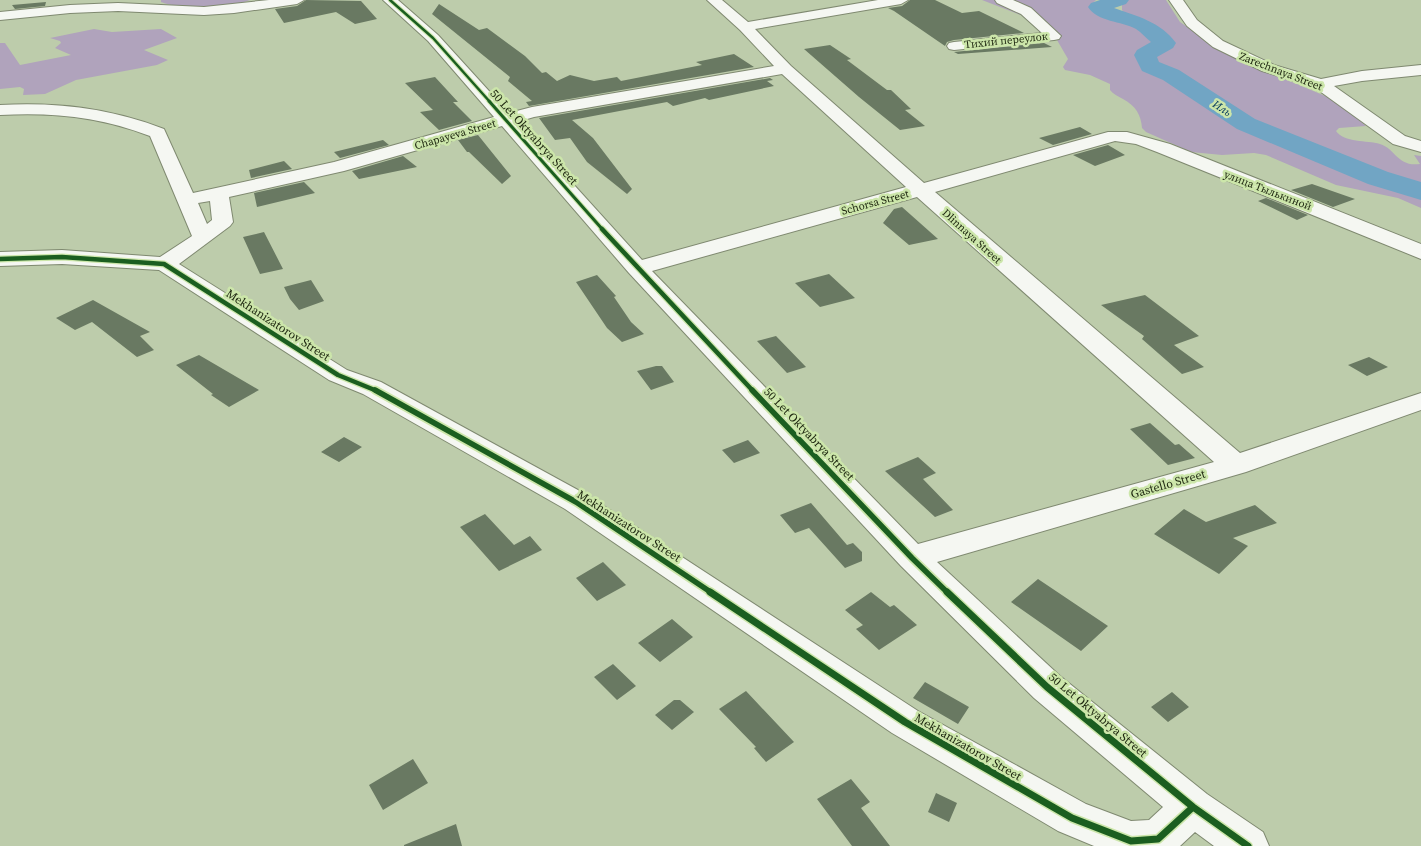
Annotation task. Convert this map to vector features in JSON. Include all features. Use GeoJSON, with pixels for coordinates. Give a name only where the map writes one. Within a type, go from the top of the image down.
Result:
{"type":"FeatureCollection","features":[{"type":"Feature","properties":{"kind":"street"},"geometry":{"type":"LineString","coordinates":[[0,16],[70,9],[118,7],[214,10],[297,0]]}},
{"type":"Feature","properties":{"kind":"street","name":"50 Let Oktyabrya Street"},"geometry":{"type":"LineString","coordinates":[[390,0],[433,38],[637,268],[912,558],[1047,687],[1192,807],[1248,846]]}},
{"type":"Feature","properties":{"kind":"street","name":"Dlinnaya Street"},"geometry":{"type":"LineString","coordinates":[[714,0],[745,28],[784,69],[1023,281],[1236,465]]}},
{"type":"Feature","properties":{"kind":"street"},"geometry":{"type":"LineString","coordinates":[[745,28],[901,0]]}},
{"type":"Feature","properties":{"kind":"street","name":"Тихий переулок"},"geometry":{"type":"LineString","coordinates":[[954,46],[1054,36],[1026,11],[1002,0]]}},
{"type":"Feature","properties":{"kind":"street","name":"Zarechnaya Street"},"geometry":{"type":"LineString","coordinates":[[1176,0],[1192,23],[1230,51],[1268,68],[1320,84],[1399,140],[1421,147]]}},
{"type":"Feature","properties":{"kind":"street","name":"Chapayeva Street"},"geometry":{"type":"LineString","coordinates":[[187,200],[338,167],[532,112],[784,69]]}},
{"type":"Feature","properties":{"kind":"street"},"geometry":{"type":"LineString","coordinates":[[1320,84],[1362,76],[1421,70]]}},
{"type":"Feature","properties":{"kind":"street"},"geometry":{"type":"LineString","coordinates":[[0,110],[33,108],[92,112],[130,120],[158,132],[203,238]]}},
{"type":"Feature","properties":{"kind":"street","name":"Schorsa Street"},"geometry":{"type":"LineString","coordinates":[[637,268],[1114,136]]}},
{"type":"Feature","properties":{"kind":"street","name":"улица Тылькиной"},"geometry":{"type":"LineString","coordinates":[[1114,136],[1130,136],[1151,141],[1202,165],[1376,232],[1421,252]]}},
{"type":"Feature","properties":{"kind":"street"},"geometry":{"type":"LineString","coordinates":[[164,264],[223,222],[219,194]]}},
{"type":"Feature","properties":{"kind":"street","name":"Mekhanizatorov Street"},"geometry":{"type":"LineString","coordinates":[[0,259],[62,257],[164,264],[338,375],[372,388],[576,502],[904,722],[1072,818],[1130,841],[1158,839],[1192,807]]}},
{"type":"Feature","properties":{"kind":"street","name":"Gastello Street"},"geometry":{"type":"LineString","coordinates":[[912,558],[1236,465],[1421,400]]}},
{"type":"Feature","properties":{"kind":"shaded area"},"geometry":{"type":"Polygon","coordinates":[[[161,0],[250,0],[218,7],[194,8],[171,5],[161,2],[161,0]]]}},
{"type":"Feature","properties":{"kind":"shaded area"},"geometry":{"type":"Polygon","coordinates":[[[982,0],[1096,0],[1092,4],[1109,16],[1127,17],[1122,10],[1122,0],[1166,0],[1180,22],[1226,54],[1337,101],[1366,126],[1339,128],[1336,131],[1344,138],[1385,146],[1406,163],[1420,164],[1414,155],[1421,156],[1421,208],[1398,198],[1336,185],[1266,155],[1254,153],[1222,155],[1191,152],[1146,132],[1142,128],[1139,115],[1134,108],[1110,90],[1110,84],[1090,75],[1065,70],[1063,67],[1068,59],[1057,40],[1026,17],[982,0]]]}},
{"type":"Feature","properties":{"kind":"shaded area"},"geometry":{"type":"Polygon","coordinates":[[[94,29],[112,32],[161,29],[177,38],[144,50],[168,60],[157,65],[76,80],[45,94],[23,95],[24,89],[20,87],[0,89],[0,43],[5,43],[20,65],[71,55],[55,48],[61,43],[60,41],[50,38],[94,29]]]}},
{"type":"Feature","properties":{"kind":"building"},"geometry":{"type":"Polygon","coordinates":[[[306,0],[361,1],[377,19],[355,24],[336,12],[284,23],[275,9],[297,6],[306,0]]]}},
{"type":"Feature","properties":{"kind":"building"},"geometry":{"type":"Polygon","coordinates":[[[910,0],[935,0],[962,13],[979,11],[1024,33],[954,40],[947,42],[945,46],[888,8],[902,6],[910,0]]]}},
{"type":"Feature","properties":{"kind":"building"},"geometry":{"type":"Polygon","coordinates":[[[46,2],[45,6],[15,9],[12,5],[46,2]]]}},
{"type":"Feature","properties":{"kind":"building"},"geometry":{"type":"Polygon","coordinates":[[[439,4],[479,30],[487,28],[525,56],[542,73],[546,72],[557,81],[570,75],[594,81],[617,77],[621,81],[702,65],[696,62],[734,54],[754,67],[529,106],[526,102],[532,101],[508,81],[510,77],[432,14],[439,4]]]}},
{"type":"Feature","properties":{"kind":"building"},"geometry":{"type":"Polygon","coordinates":[[[1044,43],[1052,47],[958,54],[954,52],[1044,43]]]}},
{"type":"Feature","properties":{"kind":"building"},"geometry":{"type":"Polygon","coordinates":[[[830,45],[851,59],[847,60],[887,90],[891,90],[911,109],[905,110],[925,126],[900,130],[804,49],[830,45]]]}},
{"type":"Feature","properties":{"kind":"building"},"geometry":{"type":"Polygon","coordinates":[[[435,77],[458,102],[453,102],[472,121],[439,130],[420,112],[433,110],[405,83],[435,77]]]}},
{"type":"Feature","properties":{"kind":"building"},"geometry":{"type":"Polygon","coordinates":[[[770,78],[773,80],[767,81],[774,86],[709,100],[705,98],[673,106],[667,102],[572,120],[593,138],[632,189],[627,194],[587,162],[570,138],[555,140],[539,118],[770,78]]]}},
{"type":"Feature","properties":{"kind":"building"},"geometry":{"type":"Polygon","coordinates":[[[1080,127],[1092,134],[1053,145],[1039,138],[1080,127]]]}},
{"type":"Feature","properties":{"kind":"building"},"geometry":{"type":"Polygon","coordinates":[[[478,135],[511,176],[502,184],[467,152],[458,140],[478,135]]]}},
{"type":"Feature","properties":{"kind":"building"},"geometry":{"type":"Polygon","coordinates":[[[383,140],[389,145],[340,158],[334,152],[383,140]]]}},
{"type":"Feature","properties":{"kind":"building"},"geometry":{"type":"Polygon","coordinates":[[[1108,145],[1125,155],[1095,166],[1073,155],[1108,145]]]}},
{"type":"Feature","properties":{"kind":"building"},"geometry":{"type":"Polygon","coordinates":[[[403,156],[417,167],[359,179],[352,171],[403,156]]]}},
{"type":"Feature","properties":{"kind":"building"},"geometry":{"type":"Polygon","coordinates":[[[284,161],[292,169],[251,178],[249,170],[284,161]]]}},
{"type":"Feature","properties":{"kind":"building"},"geometry":{"type":"Polygon","coordinates":[[[304,182],[315,193],[257,207],[254,193],[304,182]]]}},
{"type":"Feature","properties":{"kind":"building"},"geometry":{"type":"Polygon","coordinates":[[[1312,184],[1355,199],[1333,207],[1291,190],[1312,184]]]}},
{"type":"Feature","properties":{"kind":"building"},"geometry":{"type":"Polygon","coordinates":[[[1266,198],[1308,215],[1297,220],[1258,201],[1266,198]]]}},
{"type":"Feature","properties":{"kind":"building"},"geometry":{"type":"Polygon","coordinates":[[[902,207],[938,239],[909,245],[883,223],[894,209],[902,207]]]}},
{"type":"Feature","properties":{"kind":"building"},"geometry":{"type":"Polygon","coordinates":[[[264,232],[283,269],[260,274],[243,237],[264,232]]]}},
{"type":"Feature","properties":{"kind":"building"},"geometry":{"type":"Polygon","coordinates":[[[829,274],[855,298],[820,307],[795,283],[829,274]]]}},
{"type":"Feature","properties":{"kind":"building"},"geometry":{"type":"Polygon","coordinates":[[[597,275],[616,296],[614,297],[631,322],[644,334],[622,342],[607,328],[576,282],[597,275]]]}},
{"type":"Feature","properties":{"kind":"building"},"geometry":{"type":"Polygon","coordinates":[[[311,280],[324,301],[299,310],[290,299],[284,287],[311,280]]]}},
{"type":"Feature","properties":{"kind":"building"},"geometry":{"type":"Polygon","coordinates":[[[1145,295],[1199,336],[1174,345],[1204,367],[1182,374],[1142,339],[1144,336],[1101,305],[1145,295]]]}},
{"type":"Feature","properties":{"kind":"building"},"geometry":{"type":"Polygon","coordinates":[[[93,300],[150,332],[140,336],[154,350],[137,357],[92,322],[75,330],[56,318],[93,300]]]}},
{"type":"Feature","properties":{"kind":"building"},"geometry":{"type":"Polygon","coordinates":[[[776,336],[806,367],[787,373],[757,341],[776,336]]]}},
{"type":"Feature","properties":{"kind":"building"},"geometry":{"type":"Polygon","coordinates":[[[199,355],[259,390],[229,407],[211,395],[213,394],[176,365],[199,355]]]}},
{"type":"Feature","properties":{"kind":"building"},"geometry":{"type":"Polygon","coordinates":[[[1369,357],[1388,367],[1367,376],[1348,365],[1369,357]]]}},
{"type":"Feature","properties":{"kind":"building"},"geometry":{"type":"Polygon","coordinates":[[[662,366],[674,382],[651,390],[637,371],[662,366]]]}},
{"type":"Feature","properties":{"kind":"building"},"geometry":{"type":"Polygon","coordinates":[[[1150,423],[1175,445],[1179,444],[1195,458],[1168,465],[1130,429],[1150,423]]]}},
{"type":"Feature","properties":{"kind":"building"},"geometry":{"type":"Polygon","coordinates":[[[344,437],[362,447],[339,462],[321,452],[344,437]]]}},
{"type":"Feature","properties":{"kind":"building"},"geometry":{"type":"Polygon","coordinates":[[[748,440],[760,453],[734,463],[722,450],[748,440]]]}},
{"type":"Feature","properties":{"kind":"building"},"geometry":{"type":"Polygon","coordinates":[[[918,457],[936,473],[923,479],[953,510],[935,517],[885,471],[918,457]]]}},
{"type":"Feature","properties":{"kind":"building"},"geometry":{"type":"Polygon","coordinates":[[[811,503],[847,545],[853,543],[862,552],[862,561],[845,568],[809,528],[795,533],[780,515],[811,503]]]}},
{"type":"Feature","properties":{"kind":"building"},"geometry":{"type":"Polygon","coordinates":[[[1255,505],[1277,523],[1233,538],[1248,546],[1219,574],[1154,534],[1184,509],[1206,522],[1255,505]]]}},
{"type":"Feature","properties":{"kind":"building"},"geometry":{"type":"Polygon","coordinates":[[[485,514],[514,545],[530,536],[542,550],[499,571],[460,527],[485,514]]]}},
{"type":"Feature","properties":{"kind":"building"},"geometry":{"type":"Polygon","coordinates":[[[603,562],[626,585],[597,601],[576,578],[603,562]]]}},
{"type":"Feature","properties":{"kind":"building"},"geometry":{"type":"Polygon","coordinates":[[[1038,579],[1108,626],[1081,651],[1011,602],[1038,579]]]}},
{"type":"Feature","properties":{"kind":"building"},"geometry":{"type":"Polygon","coordinates":[[[871,592],[890,607],[894,605],[917,625],[879,650],[856,629],[863,625],[845,610],[871,592]]]}},
{"type":"Feature","properties":{"kind":"building"},"geometry":{"type":"Polygon","coordinates":[[[672,619],[693,637],[660,662],[638,643],[672,619]]]}},
{"type":"Feature","properties":{"kind":"building"},"geometry":{"type":"Polygon","coordinates":[[[613,664],[636,686],[617,700],[594,677],[613,664]]]}},
{"type":"Feature","properties":{"kind":"building"},"geometry":{"type":"Polygon","coordinates":[[[925,682],[969,707],[958,724],[913,698],[925,682]]]}},
{"type":"Feature","properties":{"kind":"building"},"geometry":{"type":"Polygon","coordinates":[[[746,691],[794,742],[766,762],[754,748],[756,747],[719,709],[746,691]]]}},
{"type":"Feature","properties":{"kind":"building"},"geometry":{"type":"Polygon","coordinates":[[[1172,692],[1189,707],[1168,722],[1151,707],[1172,692]]]}},
{"type":"Feature","properties":{"kind":"building"},"geometry":{"type":"Polygon","coordinates":[[[674,700],[680,700],[694,712],[672,730],[655,715],[674,700]]]}},
{"type":"Feature","properties":{"kind":"building"},"geometry":{"type":"Polygon","coordinates":[[[413,759],[428,783],[383,810],[369,785],[413,759]]]}},
{"type":"Feature","properties":{"kind":"building"},"geometry":{"type":"Polygon","coordinates":[[[851,779],[870,802],[861,808],[890,846],[852,846],[817,799],[851,779]]]}},
{"type":"Feature","properties":{"kind":"building"},"geometry":{"type":"Polygon","coordinates":[[[936,793],[957,803],[949,822],[928,812],[936,793]]]}},
{"type":"Feature","properties":{"kind":"building"},"geometry":{"type":"Polygon","coordinates":[[[456,824],[462,846],[404,846],[404,845],[456,824]]]}},
{"type":"Feature","properties":{"kind":"waterway","name":"Иль"},"geometry":{"type":"LineString","coordinates":[[1119,0],[1098,7],[1106,12],[1144,25],[1165,43],[1145,55],[1150,66],[1171,75],[1246,124],[1378,178],[1421,191]]}},
{"type":"Feature","properties":{"kind":"cycle path"},"geometry":{"type":"LineString","coordinates":[[390,0],[433,38],[637,268],[912,558],[1047,687],[1193,807],[1248,846]]}},
{"type":"Feature","properties":{"kind":"cycle path"},"geometry":{"type":"LineString","coordinates":[[0,259],[62,257],[164,264],[338,375],[372,388],[576,502],[905,722],[1072,818],[1131,841],[1158,839],[1193,807]]}}]}
